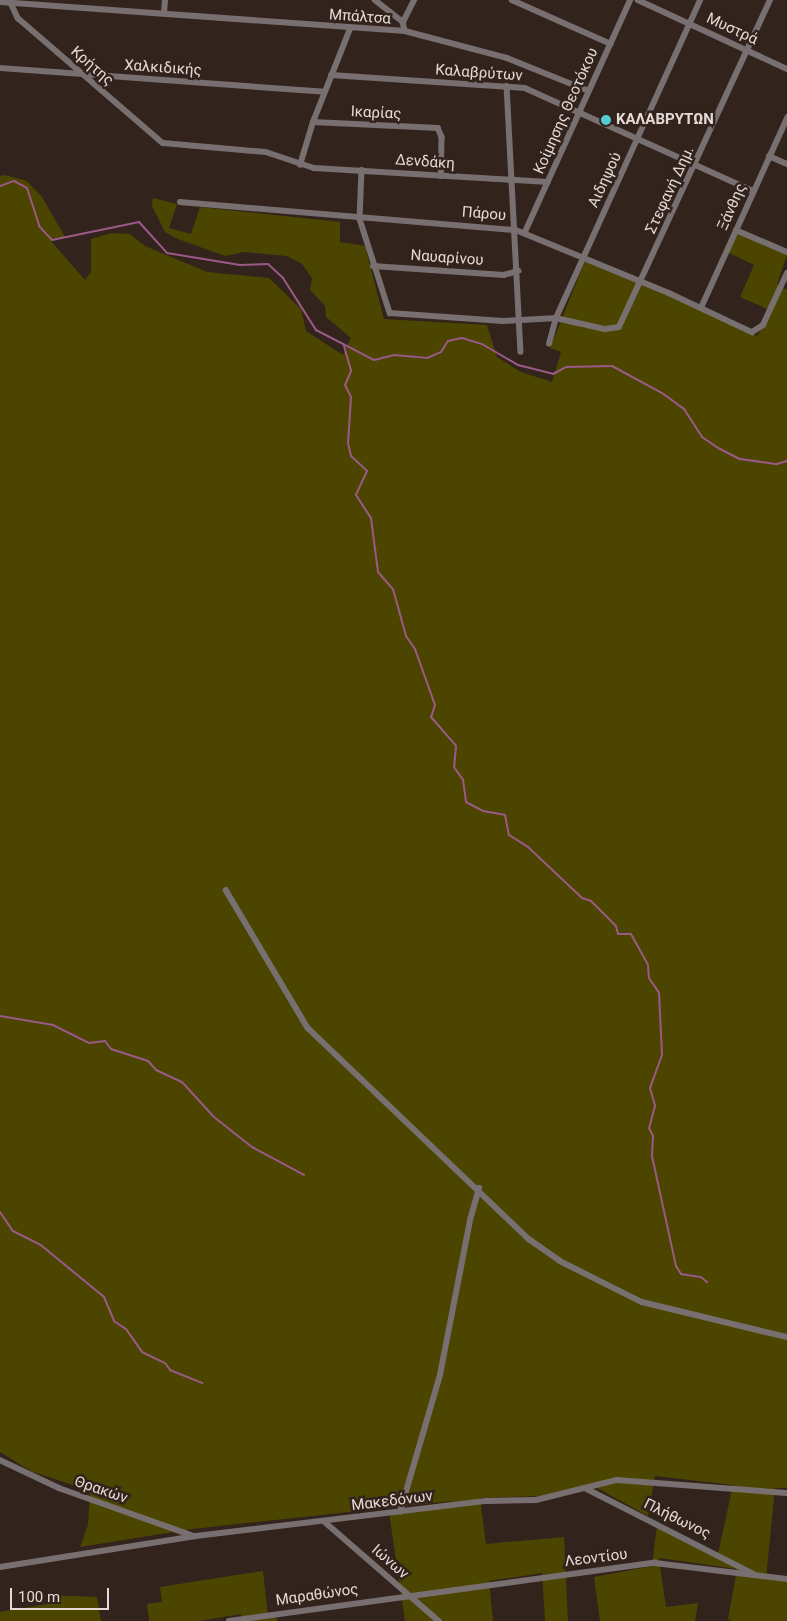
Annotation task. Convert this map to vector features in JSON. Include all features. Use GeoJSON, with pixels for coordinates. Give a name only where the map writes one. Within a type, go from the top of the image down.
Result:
{"type":"FeatureCollection","features":[{"type":"Feature","properties":{"kind":"street"},"geometry":{"type":"LineString","coordinates":[[164,14],[165,0]]}},
{"type":"Feature","properties":{"kind":"street"},"geometry":{"type":"LineString","coordinates":[[375,0],[403,22]]}},
{"type":"Feature","properties":{"kind":"street"},"geometry":{"type":"LineString","coordinates":[[405,31],[403,22],[414,0]]}},
{"type":"Feature","properties":{"kind":"street"},"geometry":{"type":"LineString","coordinates":[[512,0],[522,2],[610,44]]}},
{"type":"Feature","properties":{"kind":"street","name":"Κοίμησης Θεοτόκου"},"geometry":{"type":"LineString","coordinates":[[525,232],[630,0]]}},
{"type":"Feature","properties":{"kind":"street","name":"Μυστρά"},"geometry":{"type":"LineString","coordinates":[[638,0],[787,69]]}},
{"type":"Feature","properties":{"kind":"street","name":"Αιδηψού"},"geometry":{"type":"LineString","coordinates":[[549,344],[556,318],[700,0]]}},
{"type":"Feature","properties":{"kind":"street","name":"Στεφανή Δημ."},"geometry":{"type":"LineString","coordinates":[[556,318],[598,328],[619,327],[642,282],[770,0]]}},
{"type":"Feature","properties":{"kind":"street","name":"Μπάλτσα"},"geometry":{"type":"LineString","coordinates":[[0,2],[405,31],[507,58],[589,91]]}},
{"type":"Feature","properties":{"kind":"street","name":"Κρήτης"},"geometry":{"type":"LineString","coordinates":[[11,3],[18,18],[163,143]]}},
{"type":"Feature","properties":{"kind":"street"},"geometry":{"type":"LineString","coordinates":[[300,166],[313,122],[350,28]]}},
{"type":"Feature","properties":{"kind":"street","name":"Χαλκιδικής"},"geometry":{"type":"LineString","coordinates":[[0,68],[324,92]]}},
{"type":"Feature","properties":{"kind":"street","name":"Καλαβρύτων"},"geometry":{"type":"LineString","coordinates":[[331,75],[525,88],[753,191]]}},
{"type":"Feature","properties":{"kind":"street"},"geometry":{"type":"LineString","coordinates":[[507,86],[521,321],[521,352]]}},
{"type":"Feature","properties":{"kind":"street","name":"Ξάνθης"},"geometry":{"type":"LineString","coordinates":[[701,308],[787,118]]}},
{"type":"Feature","properties":{"kind":"street","name":"Ικαρίας"},"geometry":{"type":"LineString","coordinates":[[313,122],[438,128],[442,137],[441,176]]}},
{"type":"Feature","properties":{"kind":"street","name":"Δενδάκη"},"geometry":{"type":"LineString","coordinates":[[163,143],[266,152],[300,166],[548,182]]}},
{"type":"Feature","properties":{"kind":"street"},"geometry":{"type":"LineString","coordinates":[[769,156],[787,164]]}},
{"type":"Feature","properties":{"kind":"street"},"geometry":{"type":"LineString","coordinates":[[362,170],[360,219],[387,310],[399,316],[521,321],[556,318]]}},
{"type":"Feature","properties":{"kind":"street","name":"Πάρου"},"geometry":{"type":"LineString","coordinates":[[180,202],[525,232],[752,332],[763,325],[787,273]]}},
{"type":"Feature","properties":{"kind":"street"},"geometry":{"type":"LineString","coordinates":[[736,230],[787,252]]}},
{"type":"Feature","properties":{"kind":"street","name":"Ναυαρίνου"},"geometry":{"type":"LineString","coordinates":[[373,266],[504,274],[518,271]]}},
{"type":"Feature","properties":{"kind":"street"},"geometry":{"type":"LineString","coordinates":[[226,890],[308,1028],[544,1250],[605,1286],[651,1304],[787,1337]]}},
{"type":"Feature","properties":{"kind":"street"},"geometry":{"type":"LineString","coordinates":[[400,1512],[440,1375],[470,1220],[480,1188]]}},
{"type":"Feature","properties":{"kind":"street","name":"Θρακών"},"geometry":{"type":"LineString","coordinates":[[0,1460],[59,1488],[196,1536]]}},
{"type":"Feature","properties":{"kind":"street","name":"Μακεδόνων"},"geometry":{"type":"LineString","coordinates":[[0,1566],[196,1536],[325,1522],[486,1501],[536,1500],[629,1480],[787,1493]]}},
{"type":"Feature","properties":{"kind":"street","name":"Πλήθωνος"},"geometry":{"type":"LineString","coordinates":[[587,1488],[745,1566],[755,1575]]}},
{"type":"Feature","properties":{"kind":"street","name":"Ιώνων"},"geometry":{"type":"LineString","coordinates":[[325,1522],[439,1621]]}},
{"type":"Feature","properties":{"kind":"street","name":"Λεοντίου"},"geometry":{"type":"LineString","coordinates":[[408,1594],[655,1562],[787,1579]]}},
{"type":"Feature","properties":{"kind":"street","name":"Μαραθώνος"},"geometry":{"type":"LineString","coordinates":[[229,1621],[408,1594]]}},
{"type":"Feature","properties":{"kind":"shaded area"},"geometry":{"type":"Polygon","coordinates":[[[5,175],[27,181],[42,197],[65,237],[51,241],[85,280],[91,272],[91,239],[112,233],[130,234],[145,246],[207,272],[269,278],[301,309],[306,331],[343,355],[351,338],[326,317],[325,306],[310,290],[312,278],[302,264],[287,256],[244,252],[225,256],[178,239],[165,232],[152,206],[153,198],[177,204],[169,228],[191,234],[200,207],[340,222],[340,242],[365,246],[384,319],[487,325],[497,357],[521,372],[552,382],[561,352],[550,348],[585,261],[671,295],[757,336],[772,311],[740,297],[754,265],[727,252],[736,232],[787,255],[777,284],[787,290],[787,1488],[775,1488],[766,1579],[787,1582],[787,1621],[731,1621],[728,1619],[737,1569],[659,1558],[666,1607],[698,1603],[695,1621],[600,1621],[594,1577],[652,1566],[657,1525],[718,1554],[733,1485],[655,1476],[648,1516],[590,1484],[539,1496],[480,1498],[486,1544],[564,1537],[568,1621],[545,1621],[542,1573],[489,1581],[493,1621],[405,1621],[389,1512],[460,1500],[192,1529],[80,1547],[88,1525],[90,1491],[31,1471],[0,1452],[0,176],[5,175]]]}},
{"type":"Feature","properties":{"kind":"shaded area"},"geometry":{"type":"Polygon","coordinates":[[[263,1571],[268,1617],[276,1616],[277,1621],[242,1621],[241,1614],[199,1621],[149,1621],[147,1604],[162,1602],[160,1587],[263,1571]]]}},
{"type":"Feature","properties":{"kind":"shaded area"},"geometry":{"type":"Polygon","coordinates":[[[47,1595],[97,1597],[101,1621],[0,1621],[0,1612],[47,1604],[47,1595]]]}},
{"type":"Feature","properties":{"kind":"waterway"},"geometry":{"type":"LineString","coordinates":[[0,186],[14,181],[27,188],[39,226],[52,240],[139,222],[167,253],[240,265],[268,264],[283,278],[316,330],[374,360],[394,355],[427,358],[441,352],[448,341],[462,338],[482,344],[518,365],[553,374],[566,367],[612,366],[662,393],[684,409],[702,437],[720,449],[740,459],[777,464],[787,461]]}},
{"type":"Feature","properties":{"kind":"waterway"},"geometry":{"type":"LineString","coordinates":[[344,346],[351,371],[345,385],[351,397],[348,443],[351,456],[367,471],[356,495],[371,518],[378,572],[393,589],[406,636],[415,649],[435,705],[431,717],[456,746],[454,767],[463,780],[466,802],[483,811],[505,815],[509,835],[528,847],[582,898],[591,901],[616,926],[618,934],[631,934],[648,965],[649,978],[659,993],[662,1055],[650,1088],[655,1106],[649,1128],[653,1136],[652,1156],[676,1266],[681,1274],[701,1277],[707,1282]]}},
{"type":"Feature","properties":{"kind":"waterway"},"geometry":{"type":"LineString","coordinates":[[0,1016],[53,1025],[89,1043],[105,1041],[111,1049],[148,1061],[156,1070],[182,1082],[214,1117],[252,1147],[304,1175]]}},
{"type":"Feature","properties":{"kind":"waterway"},"geometry":{"type":"LineString","coordinates":[[0,1212],[13,1231],[42,1246],[104,1297],[114,1321],[126,1329],[142,1352],[165,1363],[170,1370],[202,1383]]}},
{"type":"Feature","properties":{"kind":"place","name":"ΚΑΛΑΒΡΥΤΩΝ"},"geometry":{"type":"Point","coordinates":[606,120]}}]}
